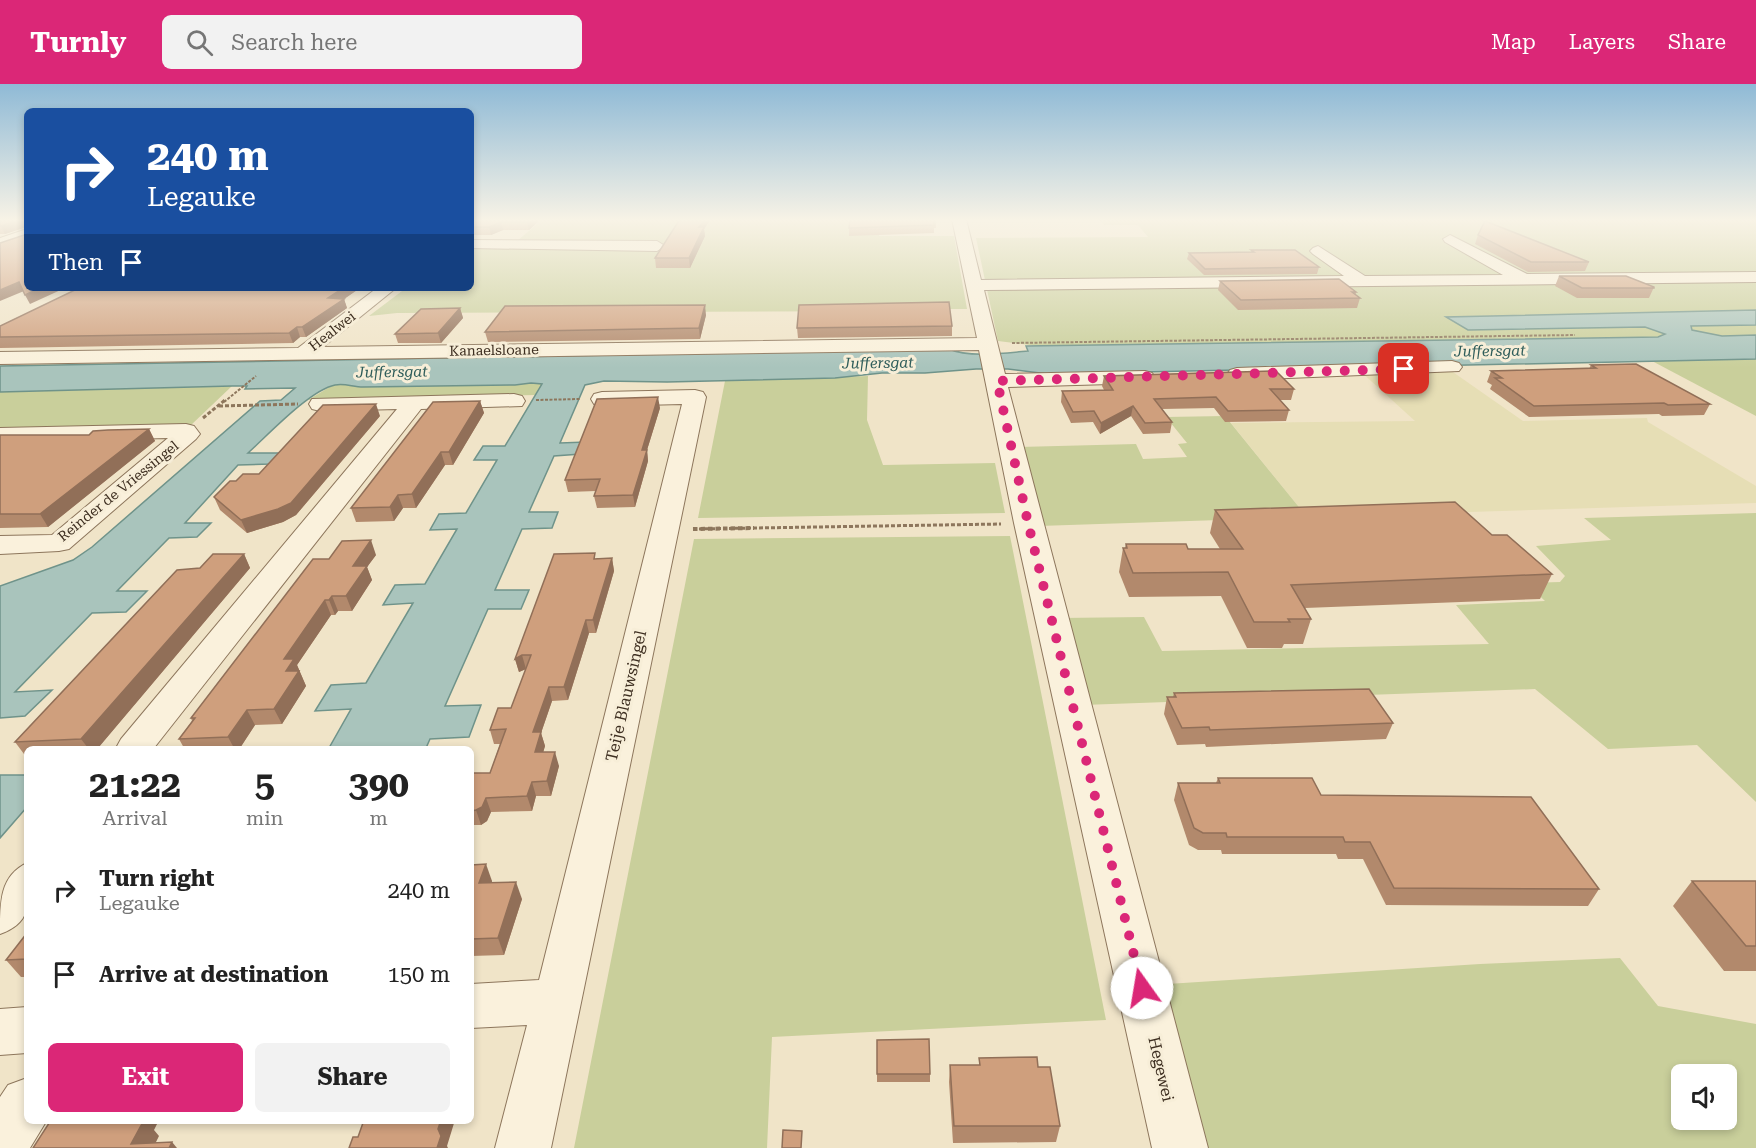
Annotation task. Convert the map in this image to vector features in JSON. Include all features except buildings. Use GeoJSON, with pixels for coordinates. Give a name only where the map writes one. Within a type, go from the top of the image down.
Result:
{"type":"FeatureCollection","features":[{"type":"Feature","properties":{"kind":"street","name":"Hegewei"},"geometry":{"type":"LineString","coordinates":[[970,269],[1028,523],[1180,1148]]}},
{"type":"Feature","properties":{"kind":"street"},"geometry":{"type":"LineString","coordinates":[[1344,269],[1361,281]]}},
{"type":"Feature","properties":{"kind":"street"},"geometry":{"type":"LineString","coordinates":[[1504,269],[1524,280]]}},
{"type":"Feature","properties":{"kind":"street"},"geometry":{"type":"LineString","coordinates":[[974,285],[1756,277]]}},
{"type":"Feature","properties":{"kind":"street","name":"Healwei"},"geometry":{"type":"LineString","coordinates":[[305,352],[384,291]]}},
{"type":"Feature","properties":{"kind":"street","name":"Kanaelsloane"},"geometry":{"type":"LineString","coordinates":[[0,358],[305,352],[988,346]]}},
{"type":"Feature","properties":{"kind":"street"},"geometry":{"type":"LineString","coordinates":[[1212,375],[1452,367]]}},
{"type":"Feature","properties":{"kind":"street"},"geometry":{"type":"LineString","coordinates":[[996,377],[1165,376]]}},
{"type":"Feature","properties":{"kind":"street","name":"Teije Blauwsingel"},"geometry":{"type":"LineString","coordinates":[[524,1148],[695,397],[602,399]]}},
{"type":"Feature","properties":{"kind":"street"},"geometry":{"type":"LineString","coordinates":[[320,404],[514,401]]}},
{"type":"Feature","properties":{"kind":"street"},"geometry":{"type":"LineString","coordinates":[[136,746],[415,402]]}},
{"type":"Feature","properties":{"kind":"street","name":"Reinder de Vriessingel"},"geometry":{"type":"LineString","coordinates":[[0,435],[186,431],[188,434],[58,543],[0,545]]}},
{"type":"Feature","properties":{"kind":"street"},"geometry":{"type":"LineString","coordinates":[[0,915],[24,886]]}},
{"type":"Feature","properties":{"kind":"street"},"geometry":{"type":"LineString","coordinates":[[474,1006],[558,1001]]}},
{"type":"Feature","properties":{"kind":"street"},"geometry":{"type":"LineString","coordinates":[[0,1032],[24,1030]]}},
{"type":"Feature","properties":{"kind":"street"},"geometry":{"type":"LineString","coordinates":[[0,1146],[24,1109]]}},
{"type":"Feature","properties":{"kind":"path"},"geometry":{"type":"LineString","coordinates":[[988,346],[1575,335]]}},
{"type":"Feature","properties":{"kind":"path"},"geometry":{"type":"LineString","coordinates":[[234,393],[218,406],[320,404]]}},
{"type":"Feature","properties":{"kind":"path"},"geometry":{"type":"LineString","coordinates":[[514,401],[602,399]]}},
{"type":"Feature","properties":{"kind":"path"},"geometry":{"type":"LineString","coordinates":[[664,530],[1028,523]]}},
{"type":"Feature","properties":{"kind":"shaded area"},"geometry":{"type":"Polygon","coordinates":[[[1450,370],[1523,421],[1647,418],[1648,422],[1756,486],[1756,503],[1307,517],[1231,423],[1415,421],[1360,371],[1450,370]]]}},
{"type":"Feature","properties":{"kind":"green space"},"geometry":{"type":"Polygon","coordinates":[[[474,269],[960,269],[967,309],[397,313],[369,316],[402,291],[474,291],[474,269]]]}},
{"type":"Feature","properties":{"kind":"green space"},"geometry":{"type":"Polygon","coordinates":[[[983,269],[1756,269],[1756,336],[1039,346],[998,341],[983,269]]]}},
{"type":"Feature","properties":{"kind":"green space"},"geometry":{"type":"Polygon","coordinates":[[[1756,359],[1756,416],[1652,361],[1756,359]]]}},
{"type":"Feature","properties":{"kind":"green space"},"geometry":{"type":"Polygon","coordinates":[[[868,376],[867,420],[883,465],[995,463],[1005,513],[698,518],[725,381],[868,376]]]}},
{"type":"Feature","properties":{"kind":"green space"},"geometry":{"type":"Polygon","coordinates":[[[348,384],[363,387],[543,384],[536,395],[308,400],[333,385],[348,384]]]}},
{"type":"Feature","properties":{"kind":"green space"},"geometry":{"type":"Polygon","coordinates":[[[232,386],[190,426],[0,430],[0,392],[232,386]]]}},
{"type":"Feature","properties":{"kind":"green space"},"geometry":{"type":"Polygon","coordinates":[[[1225,416],[1307,517],[1039,526],[1019,447],[1136,444],[1143,459],[1187,457],[1178,444],[1187,443],[1166,417],[1225,416]]]}},
{"type":"Feature","properties":{"kind":"green space"},"geometry":{"type":"Polygon","coordinates":[[[1756,513],[1756,802],[1697,745],[1608,749],[1535,689],[1083,705],[1061,618],[1144,617],[1162,651],[1489,644],[1456,605],[1545,601],[1526,583],[1560,582],[1565,576],[1536,546],[1611,540],[1584,518],[1756,513]]]}},
{"type":"Feature","properties":{"kind":"green space"},"geometry":{"type":"Polygon","coordinates":[[[1010,536],[1106,1020],[772,1037],[767,1148],[574,1148],[694,539],[1010,536]]]}},
{"type":"Feature","properties":{"kind":"green space"},"geometry":{"type":"Polygon","coordinates":[[[1620,958],[1658,1006],[1756,1024],[1756,1148],[1193,1148],[1152,985],[1480,964],[1620,958]]]}},
{"type":"Feature","properties":{"kind":"water","name":"Juffersgat"},"geometry":{"type":"Polygon","coordinates":[[[1756,310],[1756,325],[1691,326],[1692,330],[1722,336],[1756,335],[1756,359],[1048,374],[1008,369],[976,369],[925,373],[882,373],[835,378],[667,382],[604,381],[585,385],[560,443],[586,442],[581,454],[554,456],[529,512],[558,512],[552,528],[522,529],[495,590],[529,590],[521,609],[488,609],[445,706],[481,705],[469,737],[430,739],[427,746],[330,746],[351,709],[315,711],[331,685],[366,683],[413,603],[383,605],[395,585],[425,584],[457,529],[430,530],[439,514],[466,513],[497,460],[474,460],[483,446],[505,446],[542,384],[363,387],[335,385],[314,395],[302,404],[248,453],[281,453],[270,464],[238,465],[185,523],[211,523],[197,537],[169,538],[117,591],[147,591],[126,612],[92,613],[15,692],[52,690],[25,716],[0,718],[0,586],[73,560],[92,547],[260,401],[281,400],[295,388],[245,389],[247,386],[232,386],[0,392],[0,366],[949,349],[957,352],[988,354],[1028,351],[1026,346],[1658,337],[1665,334],[1645,327],[1468,330],[1446,317],[1756,310]]]}},
{"type":"Feature","properties":{"kind":"water"},"geometry":{"type":"Polygon","coordinates":[[[0,775],[24,775],[24,810],[0,838],[0,775]]]}},
{"type":"Feature","properties":{"kind":"route"},"geometry":{"type":"LineString","coordinates":[[1142,988],[1028,523],[997,381],[1404,369]]}}]}
